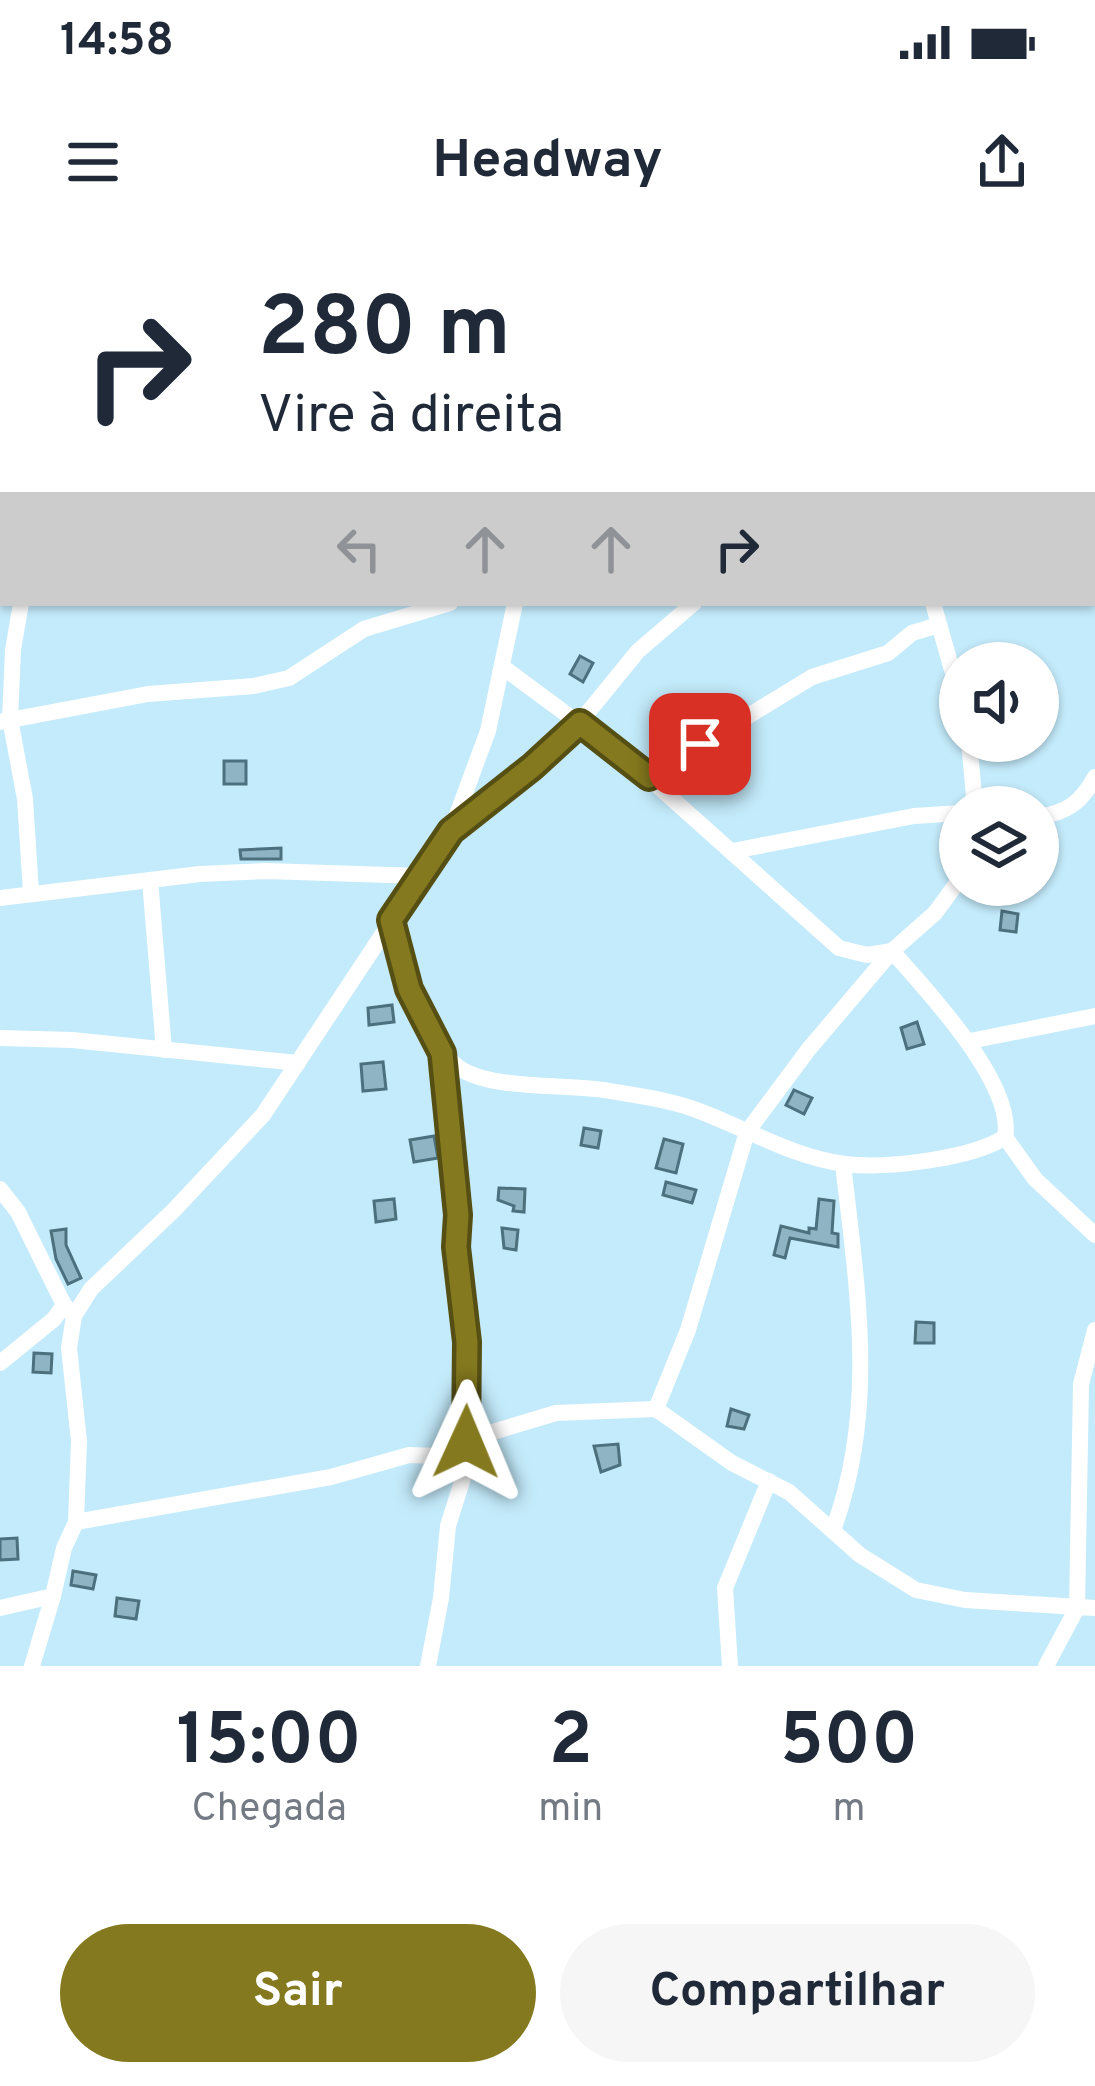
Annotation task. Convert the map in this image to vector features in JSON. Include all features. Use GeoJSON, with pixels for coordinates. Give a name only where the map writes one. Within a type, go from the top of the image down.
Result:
{"type":"FeatureCollection","features":[{"type":"Feature","properties":{"kind":"street"},"geometry":{"type":"LineString","coordinates":[[21,606],[5,721],[25,799],[31,893]]}},
{"type":"Feature","properties":{"kind":"street"},"geometry":{"type":"LineString","coordinates":[[5,721],[148,694],[254,686],[289,678],[364,629],[441,606]]}},
{"type":"Feature","properties":{"kind":"street"},"geometry":{"type":"LineString","coordinates":[[0,1363],[69,1310],[174,1210],[263,1114],[298,1063],[451,831],[488,731],[514,606]]}},
{"type":"Feature","properties":{"kind":"street"},"geometry":{"type":"LineString","coordinates":[[451,831],[580,723],[638,651],[690,606]]}},
{"type":"Feature","properties":{"kind":"street"},"geometry":{"type":"LineString","coordinates":[[934,606],[944,642]]}},
{"type":"Feature","properties":{"kind":"street"},"geometry":{"type":"LineString","coordinates":[[649,777],[812,677],[888,653],[912,633],[939,625]]}},
{"type":"Feature","properties":{"kind":"street"},"geometry":{"type":"LineString","coordinates":[[504,668],[649,777],[839,947],[867,955],[892,951]]}},
{"type":"Feature","properties":{"kind":"street"},"geometry":{"type":"LineString","coordinates":[[1059,814],[1073,806],[1095,777]]}},
{"type":"Feature","properties":{"kind":"street"},"geometry":{"type":"LineString","coordinates":[[733,851],[939,815]]}},
{"type":"Feature","properties":{"kind":"street"},"geometry":{"type":"LineString","coordinates":[[0,898],[266,871],[420,876]]}},
{"type":"Feature","properties":{"kind":"street"},"geometry":{"type":"LineString","coordinates":[[150,880],[164,1050]]}},
{"type":"Feature","properties":{"kind":"street"},"geometry":{"type":"LineString","coordinates":[[656,1409],[688,1330],[746,1132],[892,951],[940,906]]}},
{"type":"Feature","properties":{"kind":"street"},"geometry":{"type":"LineString","coordinates":[[391,920],[414,1001],[442,1053],[467,1342],[471,1440],[448,1526],[428,1666]]}},
{"type":"Feature","properties":{"kind":"street"},"geometry":{"type":"LineString","coordinates":[[892,951],[970,1041],[1005,1120],[1005,1137],[1036,1179],[1095,1234]]}},
{"type":"Feature","properties":{"kind":"street"},"geometry":{"type":"LineString","coordinates":[[970,1041],[1095,1016]]}},
{"type":"Feature","properties":{"kind":"street"},"geometry":{"type":"LineString","coordinates":[[0,1038],[72,1040],[298,1063]]}},
{"type":"Feature","properties":{"kind":"street"},"geometry":{"type":"LineString","coordinates":[[442,1053],[477,1077],[582,1086],[684,1106],[843,1164],[911,1161],[977,1149],[1005,1137]]}},
{"type":"Feature","properties":{"kind":"street"},"geometry":{"type":"LineString","coordinates":[[445,1081],[464,1071]]}},
{"type":"Feature","properties":{"kind":"street"},"geometry":{"type":"LineString","coordinates":[[832,1530],[857,1443],[863,1368],[843,1164]]}},
{"type":"Feature","properties":{"kind":"street"},"geometry":{"type":"LineString","coordinates":[[0,1189],[18,1212],[69,1310],[79,1441],[76,1522],[32,1666]]}},
{"type":"Feature","properties":{"kind":"street"},"geometry":{"type":"LineString","coordinates":[[1046,1666],[1086,1608],[1087,1478],[1081,1384],[1095,1330]]}},
{"type":"Feature","properties":{"kind":"street"},"geometry":{"type":"LineString","coordinates":[[76,1522],[331,1477],[409,1455],[438,1456],[471,1440],[556,1413],[656,1409],[732,1463],[789,1492],[885,1574],[916,1590],[965,1600],[1086,1608]]}},
{"type":"Feature","properties":{"kind":"street"},"geometry":{"type":"LineString","coordinates":[[730,1666],[725,1588],[769,1481]]}},
{"type":"Feature","properties":{"kind":"street"},"geometry":{"type":"LineString","coordinates":[[0,1609],[53,1595]]}},
{"type":"Feature","properties":{"kind":"building"},"geometry":{"type":"Polygon","coordinates":[[[580,656],[593,663],[583,682],[570,674],[580,656]]]}},
{"type":"Feature","properties":{"kind":"building"},"geometry":{"type":"Polygon","coordinates":[[[224,761],[246,761],[246,784],[224,784],[224,761]]]}},
{"type":"Feature","properties":{"kind":"building"},"geometry":{"type":"Polygon","coordinates":[[[281,848],[281,859],[241,859],[240,850],[281,848]]]}},
{"type":"Feature","properties":{"kind":"building"},"geometry":{"type":"Polygon","coordinates":[[[1002,911],[1018,914],[1016,932],[1000,930],[1002,911]]]}},
{"type":"Feature","properties":{"kind":"building"},"geometry":{"type":"Polygon","coordinates":[[[392,1005],[394,1022],[369,1025],[368,1008],[392,1005]]]}},
{"type":"Feature","properties":{"kind":"building"},"geometry":{"type":"Polygon","coordinates":[[[917,1022],[924,1044],[907,1049],[901,1028],[917,1022]]]}},
{"type":"Feature","properties":{"kind":"building"},"geometry":{"type":"Polygon","coordinates":[[[383,1062],[386,1089],[363,1091],[361,1064],[383,1062]]]}},
{"type":"Feature","properties":{"kind":"building"},"geometry":{"type":"Polygon","coordinates":[[[794,1090],[812,1098],[804,1114],[786,1105],[794,1090]]]}},
{"type":"Feature","properties":{"kind":"building"},"geometry":{"type":"Polygon","coordinates":[[[584,1128],[601,1131],[598,1148],[581,1145],[584,1128]]]}},
{"type":"Feature","properties":{"kind":"building"},"geometry":{"type":"Polygon","coordinates":[[[434,1136],[438,1158],[414,1162],[410,1140],[434,1136]]]}},
{"type":"Feature","properties":{"kind":"building"},"geometry":{"type":"Polygon","coordinates":[[[664,1139],[683,1144],[676,1173],[656,1168],[664,1139]]]}},
{"type":"Feature","properties":{"kind":"building"},"geometry":{"type":"Polygon","coordinates":[[[666,1182],[696,1190],[692,1203],[663,1195],[666,1182]]]}},
{"type":"Feature","properties":{"kind":"building"},"geometry":{"type":"Polygon","coordinates":[[[499,1188],[525,1189],[524,1212],[513,1211],[514,1206],[498,1200],[499,1188]]]}},
{"type":"Feature","properties":{"kind":"building"},"geometry":{"type":"Polygon","coordinates":[[[394,1199],[396,1219],[376,1222],[374,1201],[394,1199]]]}},
{"type":"Feature","properties":{"kind":"building"},"geometry":{"type":"Polygon","coordinates":[[[819,1199],[834,1201],[832,1233],[838,1234],[838,1247],[790,1238],[785,1258],[774,1255],[781,1226],[809,1233],[809,1228],[816,1229],[819,1199]]]}},
{"type":"Feature","properties":{"kind":"building"},"geometry":{"type":"Polygon","coordinates":[[[502,1228],[518,1230],[516,1250],[504,1248],[502,1228]]]}},
{"type":"Feature","properties":{"kind":"building"},"geometry":{"type":"Polygon","coordinates":[[[66,1229],[66,1245],[81,1278],[68,1284],[56,1259],[51,1231],[66,1229]]]}},
{"type":"Feature","properties":{"kind":"building"},"geometry":{"type":"Polygon","coordinates":[[[916,1322],[934,1323],[934,1343],[915,1343],[916,1322]]]}},
{"type":"Feature","properties":{"kind":"building"},"geometry":{"type":"Polygon","coordinates":[[[34,1353],[52,1354],[51,1373],[33,1372],[34,1353]]]}},
{"type":"Feature","properties":{"kind":"building"},"geometry":{"type":"Polygon","coordinates":[[[731,1409],[749,1415],[744,1429],[727,1426],[731,1409]]]}},
{"type":"Feature","properties":{"kind":"building"},"geometry":{"type":"Polygon","coordinates":[[[618,1444],[620,1465],[601,1472],[594,1446],[618,1444]]]}},
{"type":"Feature","properties":{"kind":"building"},"geometry":{"type":"Polygon","coordinates":[[[17,1538],[18,1559],[0,1560],[0,1539],[17,1538]]]}},
{"type":"Feature","properties":{"kind":"building"},"geometry":{"type":"Polygon","coordinates":[[[73,1571],[96,1575],[93,1589],[71,1585],[73,1571]]]}},
{"type":"Feature","properties":{"kind":"building"},"geometry":{"type":"Polygon","coordinates":[[[117,1598],[139,1601],[136,1619],[115,1616],[117,1598]]]}},
{"type":"Feature","properties":{"kind":"route"},"geometry":{"type":"LineString","coordinates":[[466,1442],[467,1342],[442,1053],[409,989],[391,920],[451,831],[580,723],[649,777],[700,744]]}}]}
